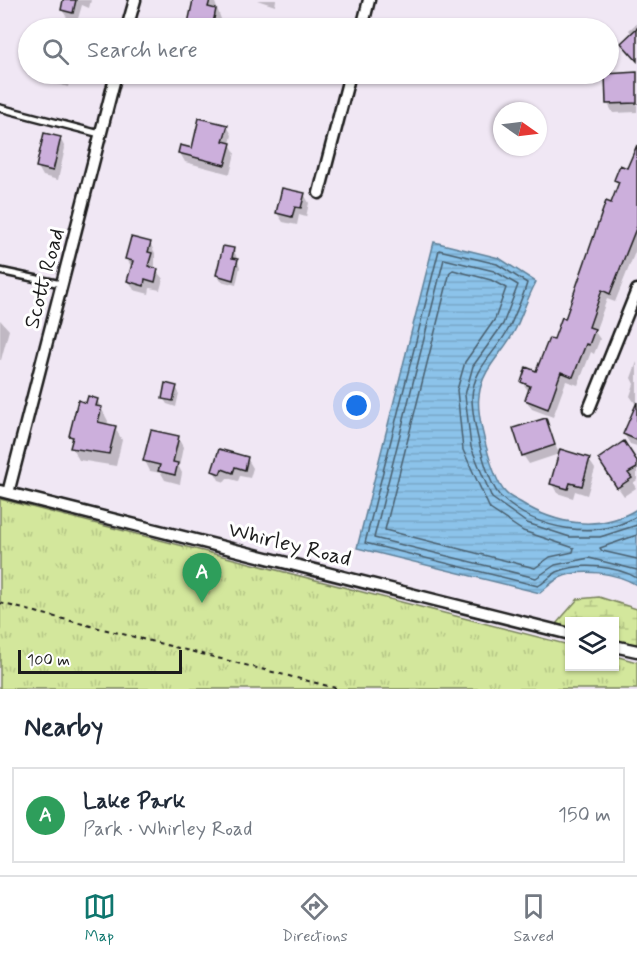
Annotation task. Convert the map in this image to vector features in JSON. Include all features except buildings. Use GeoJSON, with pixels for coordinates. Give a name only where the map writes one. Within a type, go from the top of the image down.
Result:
{"type":"FeatureCollection","features":[{"type":"Feature","properties":{"kind":"street"},"geometry":{"type":"LineString","coordinates":[[130,18],[135,0]]}},
{"type":"Feature","properties":{"kind":"street"},"geometry":{"type":"LineString","coordinates":[[364,18],[369,0]]}},
{"type":"Feature","properties":{"kind":"street","name":"Scott Road"},"geometry":{"type":"LineString","coordinates":[[4,492],[113,84]]}},
{"type":"Feature","properties":{"kind":"street"},"geometry":{"type":"LineString","coordinates":[[319,193],[347,84]]}},
{"type":"Feature","properties":{"kind":"street"},"geometry":{"type":"LineString","coordinates":[[589,410],[637,290]]}},
{"type":"Feature","properties":{"kind":"street","name":"Whirley Road"},"geometry":{"type":"LineString","coordinates":[[4,492],[565,633]]}},
{"type":"Feature","properties":{"kind":"street"},"geometry":{"type":"LineString","coordinates":[[619,647],[637,651]]}},
{"type":"Feature","properties":{"kind":"lane"},"geometry":{"type":"LineString","coordinates":[[0,108],[100,134]]}},
{"type":"Feature","properties":{"kind":"lane"},"geometry":{"type":"LineString","coordinates":[[0,271],[61,284]]}},
{"type":"Feature","properties":{"kind":"path"},"geometry":{"type":"LineString","coordinates":[[0,603],[340,689]]}},
{"type":"Feature","properties":{"kind":"green space"},"geometry":{"type":"Polygon","coordinates":[[[0,499],[565,644],[565,671],[619,671],[619,657],[637,662],[637,689],[0,689],[0,499]]]}},
{"type":"Feature","properties":{"kind":"green space"},"geometry":{"type":"Polygon","coordinates":[[[599,597],[637,609],[637,646],[619,641],[619,617],[565,617],[565,628],[555,625],[578,599],[599,597]]]}},
{"type":"Feature","properties":{"kind":"water"},"geometry":{"type":"Polygon","coordinates":[[[434,242],[499,258],[536,282],[516,328],[489,368],[481,386],[480,417],[490,460],[500,485],[506,493],[548,516],[578,523],[593,523],[608,521],[637,509],[637,585],[619,577],[588,572],[559,578],[540,593],[357,548],[434,242]]]}},
{"type":"Feature","properties":{"kind":"place","name":"Lake Park"},"geometry":{"type":"Point","coordinates":[202,603]}}]}
